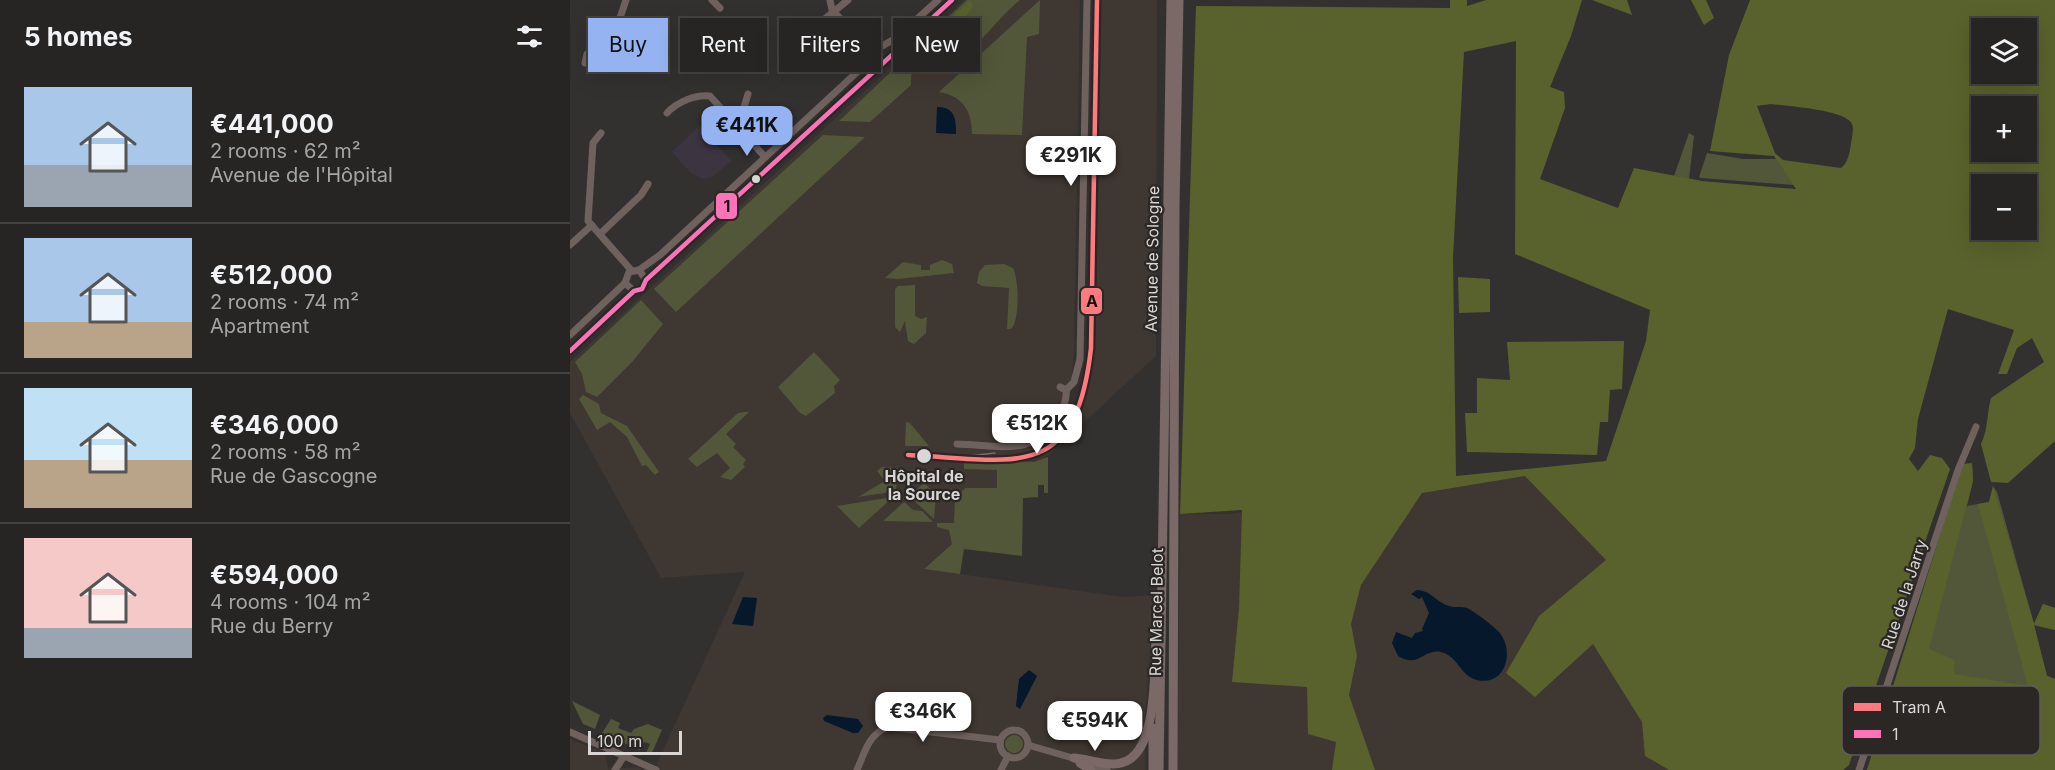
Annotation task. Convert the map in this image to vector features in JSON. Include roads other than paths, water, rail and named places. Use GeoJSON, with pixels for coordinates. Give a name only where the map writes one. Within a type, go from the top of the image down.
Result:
{"type":"FeatureCollection","features":[{"type":"Feature","properties":{"kind":"main road"},"geometry":{"type":"LineString","coordinates":[[1165,0],[1161,224],[1166,284]]}},
{"type":"Feature","properties":{"kind":"main road","name":"Avenue de Sologne"},"geometry":{"type":"LineString","coordinates":[[1165,519],[1171,0]]}},
{"type":"Feature","properties":{"kind":"main road","name":"Rue Marcel Belot"},"geometry":{"type":"LineString","coordinates":[[1163,768],[1174,454],[1178,57],[1181,0]]}},
{"type":"Feature","properties":{"kind":"main road"},"geometry":{"type":"LineString","coordinates":[[1077,760],[1117,764],[1135,756],[1145,744],[1152,696],[1165,519]]}},
{"type":"Feature","properties":{"kind":"main road","name":"Rue Marcel Belot"},"geometry":{"type":"LineString","coordinates":[[1163,768],[1165,519]]}},
{"type":"Feature","properties":{"kind":"main road"},"geometry":{"type":"LineString","coordinates":[[1152,696],[1163,768]]}},
{"type":"Feature","properties":{"kind":"main road"},"geometry":{"type":"LineString","coordinates":[[1077,760],[1091,770]]}},
{"type":"Feature","properties":{"kind":"street"},"geometry":{"type":"LineString","coordinates":[[619,18],[626,0]]}},
{"type":"Feature","properties":{"kind":"street"},"geometry":{"type":"LineString","coordinates":[[712,0],[720,8]]}},
{"type":"Feature","properties":{"kind":"street"},"geometry":{"type":"LineString","coordinates":[[830,0],[832,10],[841,18]]}},
{"type":"Feature","properties":{"kind":"street"},"geometry":{"type":"LineString","coordinates":[[823,18],[848,0]]}},
{"type":"Feature","properties":{"kind":"street"},"geometry":{"type":"LineString","coordinates":[[881,47],[938,0]]}},
{"type":"Feature","properties":{"kind":"street"},"geometry":{"type":"LineString","coordinates":[[881,65],[952,0]]}},
{"type":"Feature","properties":{"kind":"street"},"geometry":{"type":"LineString","coordinates":[[957,444],[1030,444],[1044,437],[1064,407],[1063,388],[1074,382],[1080,359],[1087,0]]}},
{"type":"Feature","properties":{"kind":"street"},"geometry":{"type":"LineString","coordinates":[[881,52],[884,52],[887,60]]}},
{"type":"Feature","properties":{"kind":"street"},"geometry":{"type":"LineString","coordinates":[[585,63],[588,53]]}},
{"type":"Feature","properties":{"kind":"street"},"geometry":{"type":"LineString","coordinates":[[634,291],[626,283],[626,277],[660,255],[857,72]]}},
{"type":"Feature","properties":{"kind":"street"},"geometry":{"type":"LineString","coordinates":[[570,351],[634,291],[642,289],[646,280],[873,72]]}},
{"type":"Feature","properties":{"kind":"street"},"geometry":{"type":"LineString","coordinates":[[667,112],[672,107],[701,94],[711,96],[738,127],[768,168]]}},
{"type":"Feature","properties":{"kind":"street"},"geometry":{"type":"LineString","coordinates":[[738,127],[748,94]]}},
{"type":"Feature","properties":{"kind":"street"},"geometry":{"type":"LineString","coordinates":[[601,133],[593,143],[588,221],[646,280]]}},
{"type":"Feature","properties":{"kind":"street"},"geometry":{"type":"LineString","coordinates":[[771,152],[778,159]]}},
{"type":"Feature","properties":{"kind":"street"},"geometry":{"type":"LineString","coordinates":[[600,234],[641,195],[648,184]]}},
{"type":"Feature","properties":{"kind":"street"},"geometry":{"type":"LineString","coordinates":[[570,245],[592,225]]}},
{"type":"Feature","properties":{"kind":"street"},"geometry":{"type":"LineString","coordinates":[[570,335],[626,283]]}},
{"type":"Feature","properties":{"kind":"street","name":"Rue de la Jarry"},"geometry":{"type":"LineString","coordinates":[[1887,686],[1958,470],[1976,427]]}},
{"type":"Feature","properties":{"kind":"street"},"geometry":{"type":"LineString","coordinates":[[857,770],[871,739],[877,732],[888,727],[1000,740]]}},
{"type":"Feature","properties":{"kind":"street"},"geometry":{"type":"LineString","coordinates":[[1017,730],[1026,737],[1027,748],[1018,757],[1008,756],[1000,748],[1000,740],[1005,733],[1017,730]]}},
{"type":"Feature","properties":{"kind":"street"},"geometry":{"type":"LineString","coordinates":[[570,732],[656,770]]}},
{"type":"Feature","properties":{"kind":"street"},"geometry":{"type":"LineString","coordinates":[[1027,748],[1107,770]]}},
{"type":"Feature","properties":{"kind":"street","name":"Rue de la Jarry"},"geometry":{"type":"LineString","coordinates":[[1859,770],[1864,755]]}},
{"type":"Feature","properties":{"kind":"street"},"geometry":{"type":"LineString","coordinates":[[615,770],[624,756]]}},
{"type":"Feature","properties":{"kind":"street"},"geometry":{"type":"LineString","coordinates":[[1001,770],[1008,756]]}},
{"type":"Feature","properties":{"kind":"street"},"geometry":{"type":"LineString","coordinates":[[1077,760],[1098,770]]}},
{"type":"Feature","properties":{"kind":"water"},"geometry":{"type":"Polygon","coordinates":[[[937,107],[948,109],[951,112],[956,123],[956,134],[936,133],[937,107]]]}},
{"type":"Feature","properties":{"kind":"water"},"geometry":{"type":"Polygon","coordinates":[[[1417,590],[1426,592],[1449,606],[1467,608],[1497,630],[1506,646],[1507,656],[1502,672],[1487,681],[1477,680],[1471,678],[1447,654],[1441,652],[1430,653],[1411,660],[1398,656],[1392,643],[1396,632],[1412,638],[1415,633],[1423,631],[1429,613],[1422,597],[1419,599],[1411,594],[1417,590]]]}},
{"type":"Feature","properties":{"kind":"water"},"geometry":{"type":"Polygon","coordinates":[[[743,597],[757,598],[753,626],[732,624],[743,597]]]}},
{"type":"Feature","properties":{"kind":"water"},"geometry":{"type":"Polygon","coordinates":[[[1029,670],[1037,676],[1020,709],[1016,706],[1019,679],[1029,670]]]}},
{"type":"Feature","properties":{"kind":"water"},"geometry":{"type":"Polygon","coordinates":[[[827,715],[858,719],[863,726],[858,733],[853,733],[824,721],[823,718],[827,715]]]}},
{"type":"Feature","properties":{"kind":"tram line","name":"A"},"geometry":{"type":"LineString","coordinates":[[908,455],[980,460],[1009,459],[1034,454],[1055,443],[1071,423],[1083,392],[1091,348],[1097,0]]}},
{"type":"Feature","properties":{"kind":"tram line"},"geometry":{"type":"LineString","coordinates":[[959,457],[995,453]]}},
{"type":"Feature","properties":{"kind":"place","name":"Hôpital de la Source"},"geometry":{"type":"Point","coordinates":[924,456]}}]}
